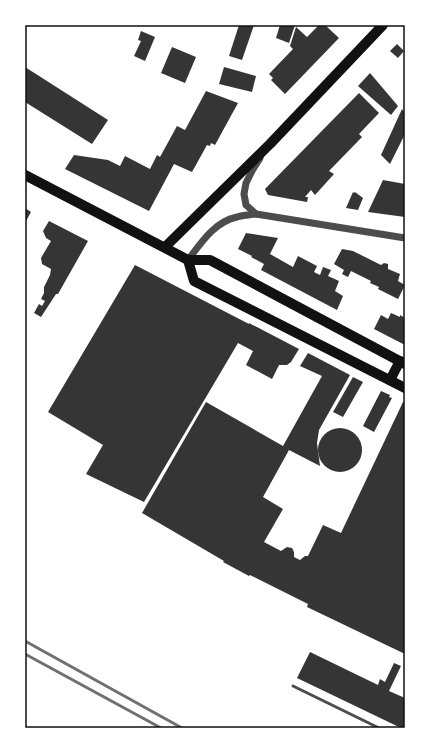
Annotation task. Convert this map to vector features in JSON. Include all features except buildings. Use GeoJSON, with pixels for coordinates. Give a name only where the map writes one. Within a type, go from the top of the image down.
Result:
{"type":"FeatureCollection","features":[{"type":"Feature","properties":{"kind":"main road"},"geometry":{"type":"LineString","coordinates":[[165,247],[270,144],[383,25]]}},
{"type":"Feature","properties":{"kind":"main road"},"geometry":{"type":"LineString","coordinates":[[25,175],[188,260],[210,260],[402,362],[390,380]]}},
{"type":"Feature","properties":{"kind":"main road"},"geometry":{"type":"LineString","coordinates":[[188,260],[194,281],[405,388]]}},
{"type":"Feature","properties":{"kind":"street"},"geometry":{"type":"LineString","coordinates":[[256,214],[246,206],[244,194],[246,184],[253,169],[270,144]]}},
{"type":"Feature","properties":{"kind":"street"},"geometry":{"type":"LineString","coordinates":[[188,260],[208,235],[220,223],[236,217],[256,214],[405,238]]}},
{"type":"Feature","properties":{"kind":"lane"},"geometry":{"type":"LineString","coordinates":[[293,686],[379,728]]}},
{"type":"Feature","properties":{"kind":"railway"},"geometry":{"type":"LineString","coordinates":[[25,641],[182,728]]}},
{"type":"Feature","properties":{"kind":"railway"},"geometry":{"type":"LineString","coordinates":[[25,654],[161,728]]}}]}
